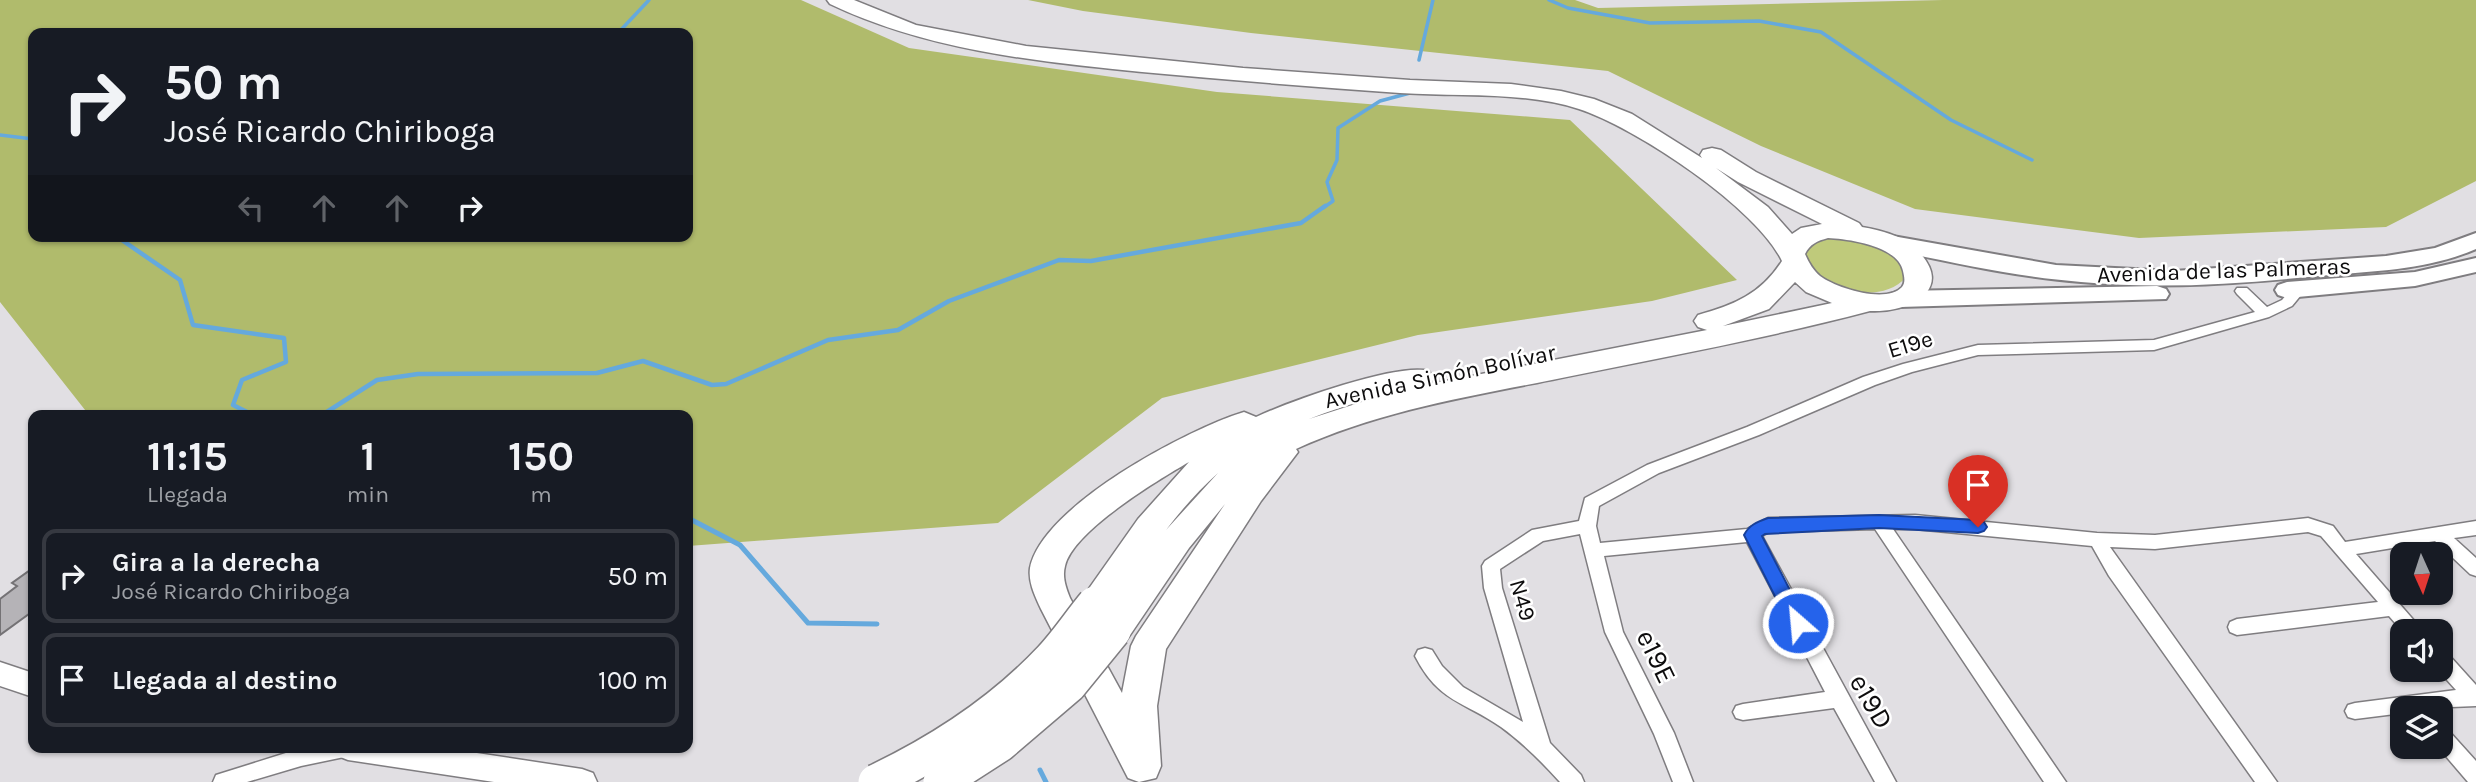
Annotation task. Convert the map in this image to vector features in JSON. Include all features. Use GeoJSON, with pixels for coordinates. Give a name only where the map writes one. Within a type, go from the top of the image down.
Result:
{"type":"FeatureCollection","features":[{"type":"Feature","properties":{"kind":"highway"},"geometry":{"type":"LineString","coordinates":[[837,0],[884,20],[945,38],[1038,54],[1294,79],[1532,94],[1586,104],[1642,129],[1762,215],[1793,258],[1801,274],[1814,285],[1830,294],[1870,303]]}},
{"type":"Feature","properties":{"kind":"highway"},"geometry":{"type":"LineString","coordinates":[[880,0],[934,20],[1044,40],[1213,60],[1538,80],[1579,87],[1639,109],[1747,177],[1857,232],[1887,242],[1912,261],[1918,273],[1918,283],[1912,292],[1914,299],[1907,310],[1860,316],[1693,348],[1666,348]]}},
{"type":"Feature","properties":{"kind":"highway","name":"Avenida Simón Bolívar"},"geometry":{"type":"LineString","coordinates":[[876,782],[901,771],[985,717],[1104,617],[1177,542],[1226,483],[1291,427],[1347,393],[1718,319],[1747,310],[1768,298],[1783,283],[1798,242],[1812,233],[1832,230],[1857,232]]}},
{"type":"Feature","properties":{"kind":"highway","name":"Avenida Simón Bolívar"},"geometry":{"type":"LineString","coordinates":[[1291,427],[1342,419],[1415,398],[1666,348],[1870,303],[1914,299]]}},
{"type":"Feature","properties":{"kind":"highway"},"geometry":{"type":"LineString","coordinates":[[1255,419],[1291,427],[1149,646],[1138,706],[1141,774],[1046,582],[1048,563],[1057,542],[1090,512],[1169,459],[1230,427],[1255,419]]}},
{"type":"Feature","properties":{"kind":"highway","name":"Avenida Simón Bolívar"},"geometry":{"type":"LineString","coordinates":[[941,782],[1000,744],[1069,685],[1104,617]]}},
{"type":"Feature","properties":{"kind":"main road","name":"Avenida de las Palmeras"},"geometry":{"type":"LineString","coordinates":[[1887,242],[2034,270],[2126,277],[2305,271],[2376,264],[2422,257],[2476,240]]}},
{"type":"Feature","properties":{"kind":"main road","name":"Avenida de las Palmeras"},"geometry":{"type":"LineString","coordinates":[[1914,299],[2298,289],[2415,279],[2476,265]]}},
{"type":"Feature","properties":{"kind":"street","name":"E19e"},"geometry":{"type":"LineString","coordinates":[[1587,526],[1591,503],[1653,469],[1753,431],[1869,381],[1953,355],[1997,348],[2154,345],[2264,314],[2287,303],[2298,289]]}},
{"type":"Feature","properties":{"kind":"street"},"geometry":{"type":"LineString","coordinates":[[2242,291],[2264,314]]}},
{"type":"Feature","properties":{"kind":"street"},"geometry":{"type":"LineString","coordinates":[[1879,522],[2056,782]]}},
{"type":"Feature","properties":{"kind":"street"},"geometry":{"type":"LineString","coordinates":[[1594,550],[1752,535],[1768,525],[1879,522],[1978,527],[2097,540],[2155,542],[2308,525],[2327,531],[2403,619]]}},
{"type":"Feature","properties":{"kind":"street","name":"e19E"},"geometry":{"type":"LineString","coordinates":[[1587,526],[1614,632],[1664,733],[1683,782]]}},
{"type":"Feature","properties":{"kind":"street","name":"N49"},"geometry":{"type":"LineString","coordinates":[[1541,748],[1493,588],[1491,566],[1538,535],[1587,526]]}},
{"type":"Feature","properties":{"kind":"street"},"geometry":{"type":"LineString","coordinates":[[2341,549],[2476,528]]}},
{"type":"Feature","properties":{"kind":"street"},"geometry":{"type":"LineString","coordinates":[[2439,534],[2476,569]]}},
{"type":"Feature","properties":{"kind":"street","name":"e19D"},"geometry":{"type":"LineString","coordinates":[[1752,535],[1838,699],[1886,782]]}},
{"type":"Feature","properties":{"kind":"street"},"geometry":{"type":"LineString","coordinates":[[2097,540],[2115,571],[2267,782]]}},
{"type":"Feature","properties":{"kind":"street"},"geometry":{"type":"LineString","coordinates":[[2237,627],[2392,608]]}},
{"type":"Feature","properties":{"kind":"street"},"geometry":{"type":"LineString","coordinates":[[1425,656],[1435,672],[1456,693],[1506,720],[1541,748],[1574,782]]}},
{"type":"Feature","properties":{"kind":"street"},"geometry":{"type":"LineString","coordinates":[[2453,673],[2475,697]]}},
{"type":"Feature","properties":{"kind":"street"},"geometry":{"type":"LineString","coordinates":[[0,674],[28,683]]}},
{"type":"Feature","properties":{"kind":"street"},"geometry":{"type":"LineString","coordinates":[[2453,701],[2475,697]]}},
{"type":"Feature","properties":{"kind":"street"},"geometry":{"type":"LineString","coordinates":[[1743,712],[1838,699]]}},
{"type":"Feature","properties":{"kind":"street"},"geometry":{"type":"LineString","coordinates":[[2355,711],[2390,709]]}},
{"type":"Feature","properties":{"kind":"street"},"geometry":{"type":"LineString","coordinates":[[2453,750],[2476,776]]}},
{"type":"Feature","properties":{"kind":"street"},"geometry":{"type":"LineString","coordinates":[[223,782],[254,769],[318,753]]}},
{"type":"Feature","properties":{"kind":"street"},"geometry":{"type":"LineString","coordinates":[[388,753],[582,782]]}},
{"type":"Feature","properties":{"kind":"green space"},"geometry":{"type":"Polygon","coordinates":[[[0,0],[801,0],[909,48],[1217,92],[1570,120],[1737,280],[1652,301],[1418,335],[1162,398],[998,523],[693,546],[693,410],[85,410],[0,302],[0,0]]]}},
{"type":"Feature","properties":{"kind":"green space"},"geometry":{"type":"Polygon","coordinates":[[[1028,0],[1575,0],[1598,8],[1943,0],[2476,0],[2476,181],[2386,227],[2139,238],[1915,209],[1761,146],[1608,71],[1251,33],[1083,11],[1028,0]]]}},
{"type":"Feature","properties":{"kind":"green space"},"geometry":{"type":"Polygon","coordinates":[[[1843,231],[1902,258],[1906,277],[1887,290],[1864,293],[1840,288],[1819,279],[1800,259],[1804,240],[1843,231]]]}},
{"type":"Feature","properties":{"kind":"building"},"geometry":{"type":"Polygon","coordinates":[[[28,572],[28,615],[0,635],[0,599],[17,586],[12,583],[28,572]]]}},
{"type":"Feature","properties":{"kind":"waterway"},"geometry":{"type":"LineString","coordinates":[[623,28],[649,0]]}},
{"type":"Feature","properties":{"kind":"waterway"},"geometry":{"type":"LineString","coordinates":[[1419,60],[1433,0]]}},
{"type":"Feature","properties":{"kind":"waterway"},"geometry":{"type":"LineString","coordinates":[[1549,0],[1568,8],[1650,23],[1759,21],[1821,32],[1951,120],[2032,160]]}},
{"type":"Feature","properties":{"kind":"waterway"},"geometry":{"type":"LineString","coordinates":[[1323,208],[1333,201],[1327,182],[1337,160],[1338,128],[1380,101],[1410,93]]}},
{"type":"Feature","properties":{"kind":"waterway"},"geometry":{"type":"LineString","coordinates":[[0,135],[28,138]]}},
{"type":"Feature","properties":{"kind":"waterway"},"geometry":{"type":"LineString","coordinates":[[330,410],[377,380],[418,374],[597,373],[643,361],[712,385],[726,384],[828,340],[898,330],[949,301],[1059,260],[1091,261],[1301,223],[1325,206]]}},
{"type":"Feature","properties":{"kind":"waterway"},"geometry":{"type":"LineString","coordinates":[[125,242],[180,280],[193,325],[284,338],[286,362],[242,380],[233,405],[243,410]]}},
{"type":"Feature","properties":{"kind":"waterway"},"geometry":{"type":"LineString","coordinates":[[693,521],[740,545],[808,623],[877,624]]}},
{"type":"Feature","properties":{"kind":"waterway"},"geometry":{"type":"LineString","coordinates":[[1040,770],[1046,782]]}},
{"type":"Feature","properties":{"kind":"route"},"geometry":{"type":"LineString","coordinates":[[1798,623],[1764,553],[1752,535],[1758,529],[1768,525],[1879,522],[1978,527]]}}]}
